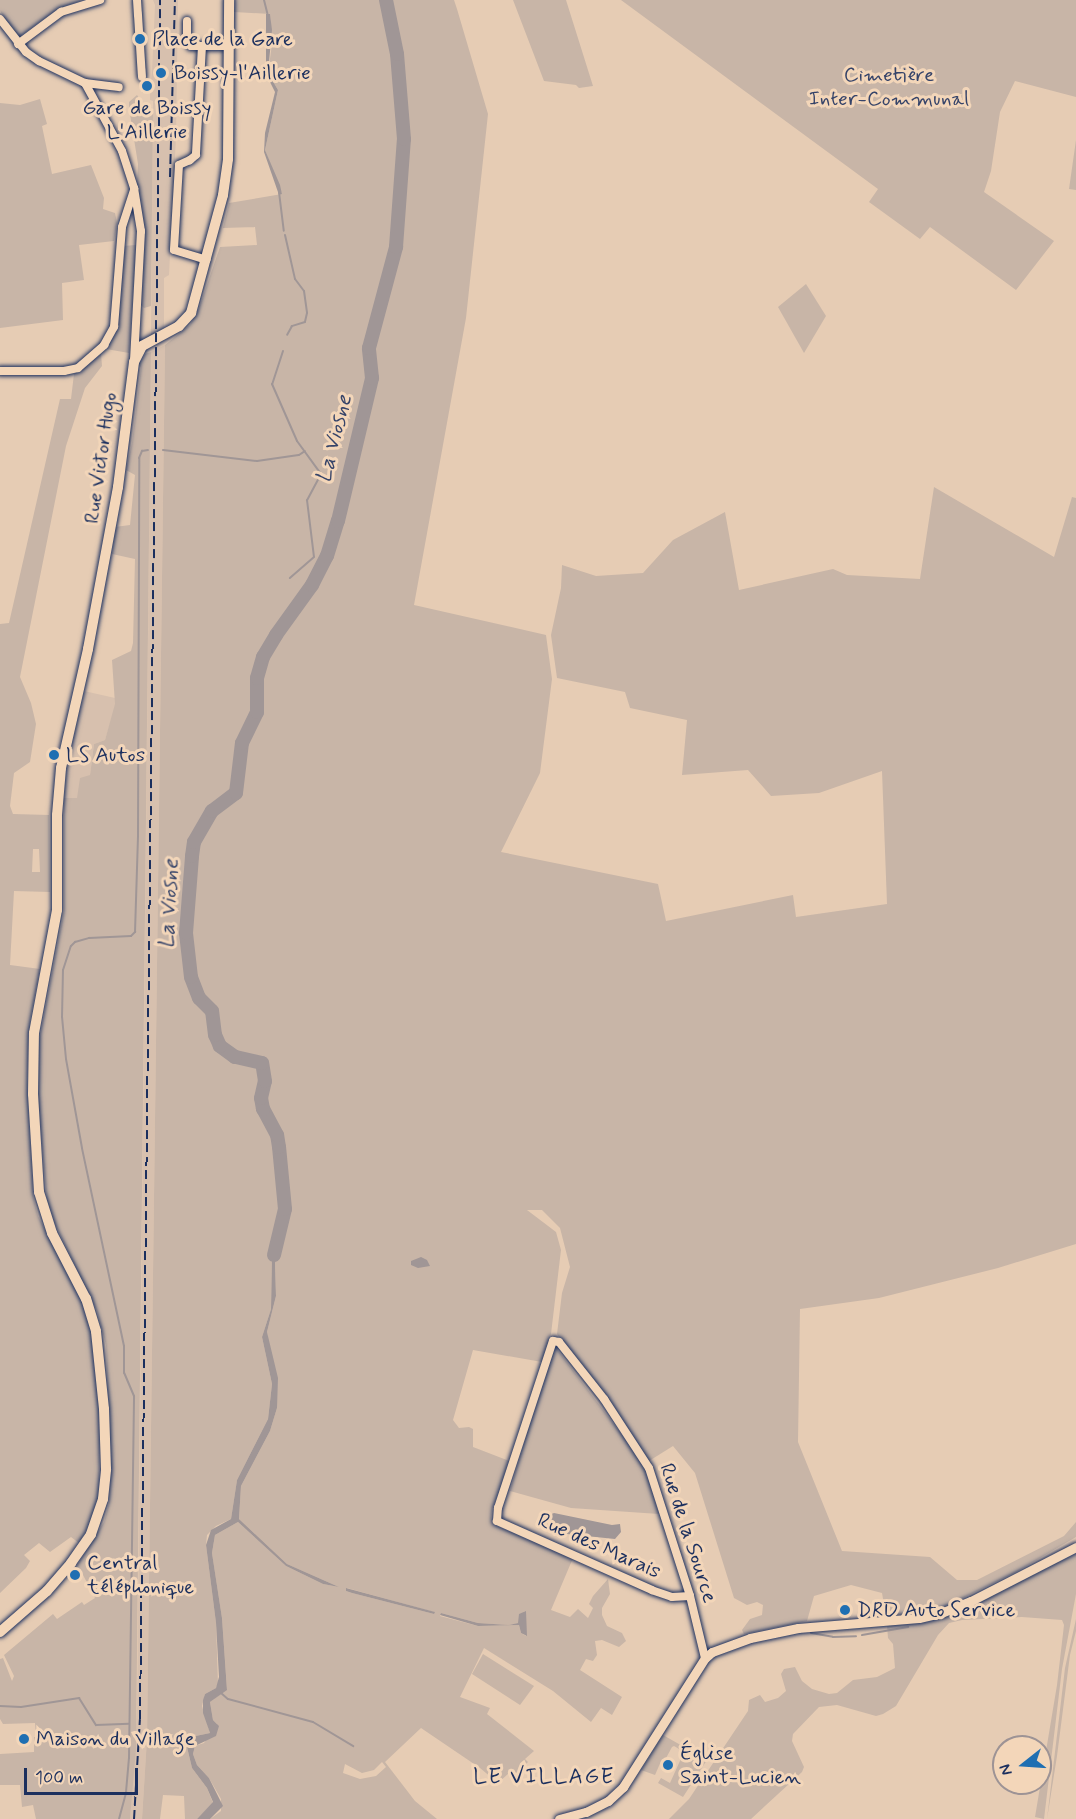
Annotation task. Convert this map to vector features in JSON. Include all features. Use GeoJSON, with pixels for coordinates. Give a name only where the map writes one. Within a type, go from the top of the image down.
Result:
{"type":"FeatureCollection","features":[{"type":"Feature","properties":{"kind":"main road"},"geometry":{"type":"LineString","coordinates":[[134,362],[140,348],[179,326],[188,317],[206,260],[226,178],[229,0]]}},
{"type":"Feature","properties":{"kind":"main road","name":"Rue Victor Hugo"},"geometry":{"type":"LineString","coordinates":[[0,1632],[17,1620],[53,1585],[91,1534],[103,1499],[106,1469],[101,1365],[95,1325],[86,1299],[52,1233],[39,1192],[33,1054],[35,1027],[57,910],[57,815],[61,768],[88,649],[118,487],[134,362]]}},
{"type":"Feature","properties":{"kind":"street"},"geometry":{"type":"LineString","coordinates":[[18,44],[61,12],[100,0]]}},
{"type":"Feature","properties":{"kind":"street"},"geometry":{"type":"LineString","coordinates":[[137,0],[142,77]]}},
{"type":"Feature","properties":{"kind":"street"},"geometry":{"type":"LineString","coordinates":[[0,19],[18,44],[39,62],[85,82],[119,87]]}},
{"type":"Feature","properties":{"kind":"street"},"geometry":{"type":"LineString","coordinates":[[187,21],[187,42],[191,46],[229,46]]}},
{"type":"Feature","properties":{"kind":"street"},"geometry":{"type":"LineString","coordinates":[[202,46],[196,155],[178,165],[174,250],[206,260]]}},
{"type":"Feature","properties":{"kind":"street"},"geometry":{"type":"LineString","coordinates":[[85,82],[117,141],[134,188],[141,231],[134,362]]}},
{"type":"Feature","properties":{"kind":"street"},"geometry":{"type":"LineString","coordinates":[[0,371],[64,371],[78,368],[90,360],[104,345],[114,327],[122,227],[134,188]]}},
{"type":"Feature","properties":{"kind":"street"},"geometry":{"type":"LineString","coordinates":[[135,328],[139,338],[150,341]]}},
{"type":"Feature","properties":{"kind":"street","name":"Rue des Marais"},"geometry":{"type":"LineString","coordinates":[[555,1340],[550,1344],[538,1394],[496,1518],[500,1523],[562,1548],[652,1590],[680,1598],[690,1596]]}},
{"type":"Feature","properties":{"kind":"street","name":"Rue de la Source"},"geometry":{"type":"LineString","coordinates":[[555,1340],[604,1399],[645,1460],[690,1596],[705,1658]]}},
{"type":"Feature","properties":{"kind":"street"},"geometry":{"type":"LineString","coordinates":[[559,1819],[586,1812],[608,1802],[623,1787],[705,1658],[712,1652],[757,1636],[805,1628],[919,1618],[971,1601],[1076,1547]]}},
{"type":"Feature","properties":{"kind":"shaded area"},"geometry":{"type":"Polygon","coordinates":[[[153,0],[178,0],[176,137],[169,275],[164,278],[164,329],[151,335],[153,101],[150,100],[150,93],[142,93],[142,80],[151,80],[152,73],[155,5],[153,0]]]}},
{"type":"Feature","properties":{"kind":"shaded area"},"geometry":{"type":"Polygon","coordinates":[[[266,14],[270,14],[272,30],[268,73],[278,90],[265,150],[280,185],[282,194],[279,195],[264,152],[265,133],[275,92],[266,74],[266,14]]]}},
{"type":"Feature","properties":{"kind":"shaded area"},"geometry":{"type":"Polygon","coordinates":[[[165,345],[147,1738],[142,1819],[130,1819],[137,1712],[151,352],[165,345]]]}},
{"type":"Feature","properties":{"kind":"shaded area"},"geometry":{"type":"Polygon","coordinates":[[[84,691],[115,698],[116,704],[105,740],[94,744],[90,775],[77,798],[64,798],[66,773],[84,691]]]}},
{"type":"Feature","properties":{"kind":"shaded area"},"geometry":{"type":"Polygon","coordinates":[[[276,1239],[281,1240],[275,1263],[276,1296],[267,1332],[278,1378],[277,1408],[270,1431],[241,1486],[239,1519],[287,1564],[339,1587],[323,1584],[286,1566],[238,1522],[215,1535],[212,1553],[222,1618],[227,1690],[210,1702],[213,1720],[219,1726],[216,1736],[195,1746],[193,1754],[197,1765],[209,1778],[223,1806],[210,1819],[197,1819],[213,1802],[207,1788],[192,1768],[187,1747],[191,1737],[210,1733],[203,1713],[203,1700],[205,1694],[216,1688],[219,1677],[216,1623],[206,1545],[211,1530],[231,1519],[237,1480],[268,1419],[272,1384],[262,1337],[271,1309],[272,1254],[276,1239]]]}},
{"type":"Feature","properties":{"kind":"shaded area"},"geometry":{"type":"Polygon","coordinates":[[[421,1257],[427,1260],[430,1266],[418,1268],[411,1265],[411,1261],[421,1257]]]}},
{"type":"Feature","properties":{"kind":"shaded area"},"geometry":{"type":"Polygon","coordinates":[[[554,1513],[612,1525],[620,1524],[621,1532],[615,1539],[567,1534],[548,1527],[545,1522],[547,1516],[554,1513]]]}},
{"type":"Feature","properties":{"kind":"shaded area"},"geometry":{"type":"Polygon","coordinates":[[[346,1588],[435,1612],[434,1614],[352,1593],[346,1591],[346,1588]]]}},
{"type":"Feature","properties":{"kind":"shaded area"},"geometry":{"type":"Polygon","coordinates":[[[526,1611],[527,1636],[521,1633],[519,1625],[478,1626],[440,1615],[441,1613],[478,1623],[509,1625],[518,1623],[519,1614],[526,1611]]]}},
{"type":"Feature","properties":{"kind":"green space"},"geometry":{"type":"Polygon","coordinates":[[[0,0],[82,0],[58,9],[20,36],[16,35],[0,11],[0,0]]]}},
{"type":"Feature","properties":{"kind":"green space"},"geometry":{"type":"Polygon","coordinates":[[[235,0],[454,0],[457,9],[488,114],[466,318],[414,605],[546,635],[552,679],[540,773],[501,852],[658,884],[666,921],[793,895],[796,917],[887,904],[882,771],[819,793],[771,796],[748,770],[682,775],[687,720],[630,708],[625,692],[557,678],[551,635],[561,588],[562,565],[596,576],[643,573],[673,540],[725,512],[739,590],[833,569],[847,575],[920,579],[934,487],[1054,557],[1072,497],[1076,498],[1076,1244],[998,1268],[879,1298],[800,1309],[798,1442],[842,1551],[930,1557],[957,1580],[977,1580],[1064,1536],[1076,1522],[1076,1537],[1016,1572],[940,1609],[886,1616],[882,1593],[851,1585],[814,1596],[807,1621],[744,1634],[742,1630],[750,1619],[762,1615],[763,1605],[757,1602],[747,1605],[734,1598],[695,1473],[673,1446],[649,1461],[557,1334],[562,1293],[570,1267],[560,1228],[542,1210],[527,1210],[556,1232],[561,1250],[551,1334],[542,1362],[473,1350],[453,1420],[459,1428],[473,1429],[473,1447],[512,1462],[492,1509],[491,1518],[494,1525],[573,1558],[551,1610],[570,1617],[578,1609],[588,1618],[593,1608],[589,1604],[593,1596],[608,1579],[610,1594],[602,1608],[602,1615],[607,1626],[622,1633],[626,1641],[619,1647],[602,1640],[595,1641],[597,1655],[593,1661],[586,1659],[580,1670],[622,1697],[612,1715],[601,1708],[591,1722],[553,1691],[484,1648],[460,1697],[490,1708],[487,1714],[534,1751],[525,1759],[528,1762],[512,1777],[509,1773],[498,1783],[421,1728],[385,1762],[415,1801],[437,1819],[210,1819],[221,1811],[221,1799],[209,1778],[197,1765],[193,1754],[195,1746],[204,1743],[217,1724],[213,1720],[210,1702],[227,1689],[222,1618],[212,1553],[215,1535],[238,1522],[286,1566],[323,1584],[339,1587],[287,1564],[239,1519],[241,1486],[270,1431],[277,1408],[267,1332],[276,1296],[275,1263],[281,1240],[276,1239],[272,1254],[271,1309],[262,1337],[272,1384],[268,1419],[237,1480],[231,1519],[216,1526],[207,1535],[206,1545],[216,1623],[218,1684],[216,1688],[205,1694],[202,1706],[210,1733],[191,1737],[187,1747],[192,1768],[207,1788],[213,1803],[197,1819],[185,1819],[184,1796],[163,1795],[160,1819],[142,1819],[147,1738],[165,345],[190,325],[198,311],[220,247],[257,245],[255,227],[223,228],[229,203],[282,194],[265,150],[278,90],[268,73],[272,44],[270,14],[234,12],[235,0]],[[347,1588],[346,1591],[352,1593],[434,1614],[434,1612],[347,1588]],[[525,1611],[519,1623],[509,1625],[478,1623],[441,1613],[440,1616],[478,1626],[519,1625],[521,1633],[526,1636],[525,1611]],[[382,1762],[374,1770],[362,1773],[345,1764],[343,1773],[360,1779],[376,1776],[386,1767],[382,1762]]]}},
{"type":"Feature","properties":{"kind":"green space"},"geometry":{"type":"Polygon","coordinates":[[[513,0],[566,0],[593,86],[579,88],[576,85],[544,81],[513,0]]]}},
{"type":"Feature","properties":{"kind":"green space","name":"Cimetière Inter-Communal"},"geometry":{"type":"Polygon","coordinates":[[[621,0],[1076,0],[1076,97],[1015,81],[1000,112],[991,171],[984,192],[1054,241],[1016,290],[930,227],[920,239],[869,202],[878,189],[621,0]]]}},
{"type":"Feature","properties":{"kind":"green space"},"geometry":{"type":"Polygon","coordinates":[[[137,95],[148,112],[153,114],[151,306],[144,308],[140,304],[143,234],[137,184],[138,164],[129,108],[129,102],[137,95]]]}},
{"type":"Feature","properties":{"kind":"green space"},"geometry":{"type":"Polygon","coordinates":[[[40,99],[47,124],[42,126],[52,174],[91,165],[104,198],[103,209],[115,213],[117,223],[114,241],[79,245],[84,280],[62,283],[63,320],[0,328],[0,103],[20,105],[40,99]]]}},
{"type":"Feature","properties":{"kind":"green space"},"geometry":{"type":"Polygon","coordinates":[[[1076,140],[1076,190],[1069,189],[1076,140]]]}},
{"type":"Feature","properties":{"kind":"green space"},"geometry":{"type":"Polygon","coordinates":[[[136,245],[129,353],[106,349],[114,332],[123,246],[136,245]]]}},
{"type":"Feature","properties":{"kind":"green space"},"geometry":{"type":"Polygon","coordinates":[[[806,284],[826,316],[804,353],[778,307],[806,284]]]}},
{"type":"Feature","properties":{"kind":"green space"},"geometry":{"type":"Polygon","coordinates":[[[151,352],[136,1749],[130,1819],[36,1819],[33,1805],[22,1807],[20,1785],[0,1785],[0,1754],[34,1752],[34,1737],[36,1737],[35,1723],[3,1724],[0,1719],[0,1659],[3,1658],[12,1681],[14,1676],[4,1655],[53,1614],[57,1619],[82,1602],[84,1605],[95,1598],[82,1573],[76,1567],[104,1522],[109,1503],[111,1468],[106,1345],[97,1311],[54,1222],[47,1200],[39,1111],[38,1047],[64,911],[64,798],[77,798],[80,778],[90,775],[94,744],[105,740],[115,704],[112,660],[131,651],[133,643],[135,559],[112,554],[115,527],[130,525],[135,475],[126,470],[132,443],[141,368],[139,364],[145,354],[151,352]]]}},
{"type":"Feature","properties":{"kind":"green space"},"geometry":{"type":"Polygon","coordinates":[[[101,354],[102,366],[85,388],[66,446],[20,677],[31,703],[36,724],[30,762],[14,773],[10,806],[13,814],[49,815],[50,892],[14,891],[10,965],[40,969],[30,1020],[27,1078],[33,1196],[38,1216],[90,1321],[100,1412],[99,1493],[95,1514],[79,1543],[71,1537],[50,1552],[39,1543],[24,1555],[30,1561],[26,1568],[0,1593],[0,624],[9,623],[60,399],[71,399],[74,374],[101,354]],[[33,849],[32,872],[40,872],[39,849],[33,849]]]}},
{"type":"Feature","properties":{"kind":"green space"},"geometry":{"type":"Polygon","coordinates":[[[556,1348],[644,1464],[659,1514],[571,1508],[510,1491],[551,1350],[556,1348]]]}},
{"type":"Feature","properties":{"kind":"green space"},"geometry":{"type":"Polygon","coordinates":[[[1076,1552],[1076,1594],[1062,1669],[1052,1752],[1052,1735],[1049,1735],[1064,1625],[1062,1620],[1022,1617],[962,1620],[949,1623],[938,1635],[896,1706],[883,1714],[876,1716],[837,1705],[819,1707],[793,1734],[792,1741],[804,1767],[802,1772],[751,1819],[669,1819],[689,1799],[748,1711],[749,1700],[760,1695],[765,1702],[778,1698],[786,1691],[781,1674],[784,1669],[795,1667],[802,1681],[812,1689],[829,1694],[837,1693],[853,1680],[877,1677],[895,1668],[893,1644],[888,1638],[887,1625],[919,1622],[966,1608],[1076,1552]]]}},
{"type":"Feature","properties":{"kind":"green space"},"geometry":{"type":"Polygon","coordinates":[[[1076,1619],[1052,1788],[1052,1777],[1065,1668],[1076,1619]]]}},
{"type":"Feature","properties":{"kind":"green space"},"geometry":{"type":"Polygon","coordinates":[[[483,1654],[534,1686],[520,1705],[472,1674],[483,1654]]]}},
{"type":"Feature","properties":{"kind":"green space"},"geometry":{"type":"Polygon","coordinates":[[[663,1735],[707,1760],[683,1797],[658,1783],[661,1778],[670,1783],[684,1752],[672,1747],[665,1760],[662,1759],[655,1775],[641,1770],[663,1735]]]}},
{"type":"Feature","properties":{"kind":"green space"},"geometry":{"type":"Polygon","coordinates":[[[1039,1795],[1047,1795],[1044,1819],[1035,1817],[1039,1795]]]}},
{"type":"Feature","properties":{"kind":"waterway"},"geometry":{"type":"LineString","coordinates":[[264,0],[268,16]]}},
{"type":"Feature","properties":{"kind":"waterway","name":"La Viosne"},"geometry":{"type":"LineString","coordinates":[[274,1255],[285,1209],[277,1135],[263,1109],[261,1098],[265,1081],[262,1063],[235,1057],[220,1046],[215,1035],[212,1011],[199,998],[191,977],[186,933],[192,856],[194,842],[212,811],[236,793],[242,743],[257,712],[257,678],[263,657],[312,585],[327,556],[338,521],[372,378],[369,348],[396,247],[404,139],[397,54],[386,0]]}},
{"type":"Feature","properties":{"kind":"waterway"},"geometry":{"type":"LineString","coordinates":[[279,192],[284,231]]}},
{"type":"Feature","properties":{"kind":"waterway"},"geometry":{"type":"LineString","coordinates":[[285,235],[295,279],[304,291],[307,313],[305,322],[292,326],[287,335]]}},
{"type":"Feature","properties":{"kind":"waterway"},"geometry":{"type":"LineString","coordinates":[[283,351],[272,384],[297,441],[321,474],[307,500],[314,557],[290,578]]}},
{"type":"Feature","properties":{"kind":"waterway"},"geometry":{"type":"LineString","coordinates":[[119,1819],[126,1792],[129,1758],[134,1396],[124,1373],[124,1346],[82,1148],[66,1059],[62,1017],[63,970],[71,946],[75,942],[89,938],[131,936],[135,932],[138,836],[139,458],[142,451],[148,450]]}},
{"type":"Feature","properties":{"kind":"waterway"},"geometry":{"type":"LineString","coordinates":[[163,450],[257,461],[299,455],[305,451]]}},
{"type":"Feature","properties":{"kind":"waterway"},"geometry":{"type":"LineString","coordinates":[[862,1635],[908,1627]]}},
{"type":"Feature","properties":{"kind":"waterway"},"geometry":{"type":"LineString","coordinates":[[811,1633],[833,1637],[856,1636]]}},
{"type":"Feature","properties":{"kind":"waterway"},"geometry":{"type":"LineString","coordinates":[[221,1693],[228,1699],[313,1722],[353,1746]]}},
{"type":"Feature","properties":{"kind":"waterway"},"geometry":{"type":"LineString","coordinates":[[0,1706],[21,1707],[79,1698],[96,1725],[129,1724]]}},
{"type":"Feature","properties":{"kind":"railway"},"geometry":{"type":"LineString","coordinates":[[134,1819],[140,1719],[160,0]]}},
{"type":"Feature","properties":{"kind":"railway"},"geometry":{"type":"LineString","coordinates":[[170,177],[175,0]]}},
{"type":"Feature","properties":{"kind":"place","name":"Place de la Gare"},"geometry":{"type":"Point","coordinates":[140,39]}},
{"type":"Feature","properties":{"kind":"place","name":"Boissy-l'Aillerie"},"geometry":{"type":"Point","coordinates":[161,73]}},
{"type":"Feature","properties":{"kind":"place","name":"Gare de Boissy L'Aillerie"},"geometry":{"type":"Point","coordinates":[147,86]}},
{"type":"Feature","properties":{"kind":"place","name":"LS Autos"},"geometry":{"type":"Point","coordinates":[54,755]}},
{"type":"Feature","properties":{"kind":"place","name":"Central téléphonique"},"geometry":{"type":"Point","coordinates":[75,1575]}},
{"type":"Feature","properties":{"kind":"place","name":"DRD Auto Service"},"geometry":{"type":"Point","coordinates":[845,1610]}},
{"type":"Feature","properties":{"kind":"place","name":"Maison du Village"},"geometry":{"type":"Point","coordinates":[24,1739]}},
{"type":"Feature","properties":{"kind":"place","name":"Église Saint-Lucien"},"geometry":{"type":"Point","coordinates":[668,1765]}},
{"type":"Feature","properties":{"kind":"district","name":"LE VILLAGE"},"geometry":{"type":"Point","coordinates":[544,1778]}}]}
